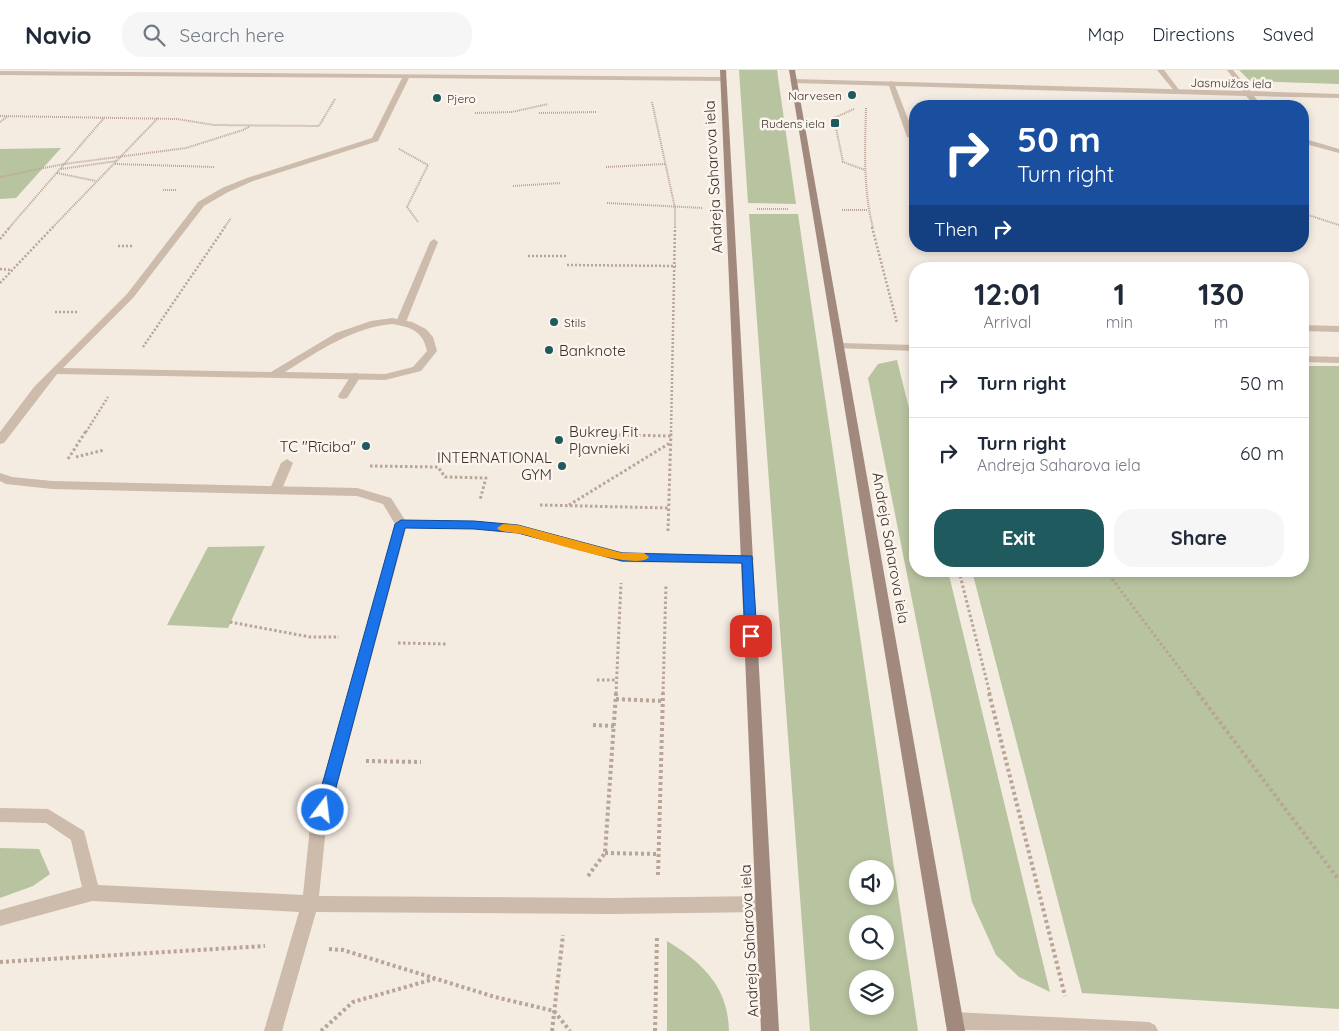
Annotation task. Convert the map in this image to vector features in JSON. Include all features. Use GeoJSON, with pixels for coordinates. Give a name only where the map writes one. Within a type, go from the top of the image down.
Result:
{"type":"FeatureCollection","features":[{"type":"Feature","properties":{"kind":"street"},"geometry":{"type":"LineString","coordinates":[[1160,70],[1178,92]]}},
{"type":"Feature","properties":{"kind":"street"},"geometry":{"type":"LineString","coordinates":[[1230,70],[1254,100]]}},
{"type":"Feature","properties":{"kind":"street"},"geometry":{"type":"LineString","coordinates":[[0,72],[350,76],[723,75]]}},
{"type":"Feature","properties":{"kind":"street","name":"Andreja Saharova iela"},"geometry":{"type":"LineString","coordinates":[[723,75],[770,1031]]}},
{"type":"Feature","properties":{"kind":"street","name":"Jasmuižas iela"},"geometry":{"type":"LineString","coordinates":[[793,75],[891,84],[1339,96]]}},
{"type":"Feature","properties":{"kind":"street","name":"Andreja Saharova iela"},"geometry":{"type":"LineString","coordinates":[[793,75],[955,1026]]}},
{"type":"Feature","properties":{"kind":"street"},"geometry":{"type":"LineString","coordinates":[[0,440],[38,388],[130,296],[201,204],[216,193],[232,186],[298,162],[375,139],[406,76]]}},
{"type":"Feature","properties":{"kind":"street"},"geometry":{"type":"LineString","coordinates":[[891,84],[909,132]]}},
{"type":"Feature","properties":{"kind":"street"},"geometry":{"type":"LineString","coordinates":[[1309,142],[1339,151]]}},
{"type":"Feature","properties":{"kind":"street"},"geometry":{"type":"LineString","coordinates":[[401,322],[434,242]]}},
{"type":"Feature","properties":{"kind":"street"},"geometry":{"type":"LineString","coordinates":[[54,371],[385,377],[417,369],[432,351],[430,338],[422,329],[401,322],[377,322],[353,329],[275,374]]}},
{"type":"Feature","properties":{"kind":"street"},"geometry":{"type":"LineString","coordinates":[[1309,328],[1339,329]]}},
{"type":"Feature","properties":{"kind":"street"},"geometry":{"type":"LineString","coordinates":[[840,346],[909,347]]}},
{"type":"Feature","properties":{"kind":"street"},"geometry":{"type":"LineString","coordinates":[[1309,359],[1339,360]]}},
{"type":"Feature","properties":{"kind":"street"},"geometry":{"type":"LineString","coordinates":[[343,396],[356,376]]}},
{"type":"Feature","properties":{"kind":"street"},"geometry":{"type":"LineString","coordinates":[[276,489],[287,463]]}},
{"type":"Feature","properties":{"kind":"street"},"geometry":{"type":"LineString","coordinates":[[0,477],[10,481],[52,485],[357,492],[387,501],[401,524],[318,827],[310,904],[273,1031]]}},
{"type":"Feature","properties":{"kind":"street"},"geometry":{"type":"LineString","coordinates":[[401,524],[474,525],[518,529],[622,557],[748,559]]}},
{"type":"Feature","properties":{"kind":"street"},"geometry":{"type":"LineString","coordinates":[[0,815],[48,816],[78,836],[92,892]]}},
{"type":"Feature","properties":{"kind":"street"},"geometry":{"type":"LineString","coordinates":[[0,918],[92,892],[310,904],[566,906],[763,904]]}},
{"type":"Feature","properties":{"kind":"street"},"geometry":{"type":"LineString","coordinates":[[955,1026],[1073,1026],[1149,1031]]}},
{"type":"Feature","properties":{"kind":"path"},"geometry":{"type":"LineString","coordinates":[[0,116],[158,118],[214,125],[319,126],[350,76]]}},
{"type":"Feature","properties":{"kind":"path"},"geometry":{"type":"LineString","coordinates":[[864,82],[866,103],[865,170],[868,210],[909,368]]}},
{"type":"Feature","properties":{"kind":"path"},"geometry":{"type":"LineString","coordinates":[[475,113],[503,113],[536,108],[552,102]]}},
{"type":"Feature","properties":{"kind":"path"},"geometry":{"type":"LineString","coordinates":[[865,170],[843,162],[834,118],[866,103]]}},
{"type":"Feature","properties":{"kind":"path"},"geometry":{"type":"LineString","coordinates":[[539,113],[596,112]]}},
{"type":"Feature","properties":{"kind":"path"},"geometry":{"type":"LineString","coordinates":[[0,122],[9,116]]}},
{"type":"Feature","properties":{"kind":"path"},"geometry":{"type":"LineString","coordinates":[[0,239],[104,118]]}},
{"type":"Feature","properties":{"kind":"path"},"geometry":{"type":"LineString","coordinates":[[0,283],[158,118]]}},
{"type":"Feature","properties":{"kind":"path"},"geometry":{"type":"LineString","coordinates":[[0,177],[64,164],[186,148],[251,126]]}},
{"type":"Feature","properties":{"kind":"path"},"geometry":{"type":"LineString","coordinates":[[375,139],[384,141],[428,165],[407,207],[434,242]]}},
{"type":"Feature","properties":{"kind":"path"},"geometry":{"type":"LineString","coordinates":[[61,169],[118,161]]}},
{"type":"Feature","properties":{"kind":"path"},"geometry":{"type":"LineString","coordinates":[[114,164],[216,167]]}},
{"type":"Feature","properties":{"kind":"path"},"geometry":{"type":"LineString","coordinates":[[606,167],[665,164]]}},
{"type":"Feature","properties":{"kind":"path"},"geometry":{"type":"LineString","coordinates":[[57,173],[97,181]]}},
{"type":"Feature","properties":{"kind":"path"},"geometry":{"type":"LineString","coordinates":[[513,186],[561,183]]}},
{"type":"Feature","properties":{"kind":"path"},"geometry":{"type":"LineString","coordinates":[[52,485],[125,372],[246,196],[241,190],[232,186]]}},
{"type":"Feature","properties":{"kind":"path"},"geometry":{"type":"LineString","coordinates":[[1309,215],[1339,225]]}},
{"type":"Feature","properties":{"kind":"path"},"geometry":{"type":"LineString","coordinates":[[528,256],[568,256]]}},
{"type":"Feature","properties":{"kind":"path"},"geometry":{"type":"LineString","coordinates":[[603,265],[604,259]]}},
{"type":"Feature","properties":{"kind":"path"},"geometry":{"type":"LineString","coordinates":[[567,265],[676,266]]}},
{"type":"Feature","properties":{"kind":"path"},"geometry":{"type":"LineString","coordinates":[[0,269],[13,270]]}},
{"type":"Feature","properties":{"kind":"path"},"geometry":{"type":"LineString","coordinates":[[618,435],[671,436]]}},
{"type":"Feature","properties":{"kind":"path"},"geometry":{"type":"LineString","coordinates":[[567,506],[671,442]]}},
{"type":"Feature","properties":{"kind":"path"},"geometry":{"type":"LineString","coordinates":[[68,459],[104,450]]}},
{"type":"Feature","properties":{"kind":"path"},"geometry":{"type":"LineString","coordinates":[[552,1031],[566,906],[605,853],[615,726],[622,557]]}},
{"type":"Feature","properties":{"kind":"path"},"geometry":{"type":"LineString","coordinates":[[961,577],[1073,1026]]}},
{"type":"Feature","properties":{"kind":"path"},"geometry":{"type":"LineString","coordinates":[[1111,577],[1339,880]]}},
{"type":"Feature","properties":{"kind":"path"},"geometry":{"type":"LineString","coordinates":[[230,622],[310,637],[447,644]]}},
{"type":"Feature","properties":{"kind":"path"},"geometry":{"type":"LineString","coordinates":[[597,680],[616,680]]}},
{"type":"Feature","properties":{"kind":"path"},"geometry":{"type":"LineString","coordinates":[[616,698],[663,701]]}},
{"type":"Feature","properties":{"kind":"path"},"geometry":{"type":"LineString","coordinates":[[593,725],[615,726]]}},
{"type":"Feature","properties":{"kind":"path"},"geometry":{"type":"LineString","coordinates":[[336,760],[421,762]]}},
{"type":"Feature","properties":{"kind":"path"},"geometry":{"type":"LineString","coordinates":[[605,853],[658,854]]}},
{"type":"Feature","properties":{"kind":"path"},"geometry":{"type":"LineString","coordinates":[[321,1031],[353,1002],[435,979]]}},
{"type":"Feature","properties":{"kind":"path"},"geometry":{"type":"LineString","coordinates":[[554,1011],[570,1031]]}},
{"type":"Feature","properties":{"kind":"green space"},"geometry":{"type":"Polygon","coordinates":[[[739,70],[777,70],[796,204],[748,203],[739,70]]]}},
{"type":"Feature","properties":{"kind":"green space"},"geometry":{"type":"Polygon","coordinates":[[[1239,70],[1339,70],[1339,84],[1250,81],[1239,70]]]}},
{"type":"Feature","properties":{"kind":"green space"},"geometry":{"type":"Polygon","coordinates":[[[61,148],[16,198],[0,199],[0,149],[61,148]]]}},
{"type":"Feature","properties":{"kind":"green space"},"geometry":{"type":"Polygon","coordinates":[[[749,214],[798,214],[893,860],[849,860],[849,905],[894,905],[894,868],[918,1031],[810,1031],[749,214]]]}},
{"type":"Feature","properties":{"kind":"green space"},"geometry":{"type":"Polygon","coordinates":[[[897,360],[909,409],[909,577],[949,577],[1050,992],[1019,977],[996,955],[972,902],[868,378],[878,364],[897,360]]]}},
{"type":"Feature","properties":{"kind":"green space"},"geometry":{"type":"Polygon","coordinates":[[[1309,366],[1339,366],[1339,1009],[1082,993],[974,577],[1309,577],[1309,366]]]}},
{"type":"Feature","properties":{"kind":"green space"},"geometry":{"type":"Polygon","coordinates":[[[265,546],[228,628],[167,625],[208,547],[265,546]]]}},
{"type":"Feature","properties":{"kind":"green space"},"geometry":{"type":"Polygon","coordinates":[[[0,848],[39,849],[50,874],[33,886],[0,898],[0,848]]]}},
{"type":"Feature","properties":{"kind":"green space"},"geometry":{"type":"Polygon","coordinates":[[[667,941],[692,958],[711,978],[724,1001],[728,1015],[729,1031],[667,1031],[667,941]]]}},
{"type":"Feature","properties":{"kind":"slow traffic"},"geometry":{"type":"LineString","coordinates":[[503,528],[518,529],[622,557],[644,557]]}},
{"type":"Feature","properties":{"kind":"place","name":"Narvesen"},"geometry":{"type":"Point","coordinates":[852,95]}},
{"type":"Feature","properties":{"kind":"place","name":"Pjero"},"geometry":{"type":"Point","coordinates":[437,98]}},
{"type":"Feature","properties":{"kind":"place","name":"Rudens iela"},"geometry":{"type":"Point","coordinates":[835,123]}},
{"type":"Feature","properties":{"kind":"place","name":"Stils"},"geometry":{"type":"Point","coordinates":[554,322]}},
{"type":"Feature","properties":{"kind":"place","name":"Banknote"},"geometry":{"type":"Point","coordinates":[549,350]}},
{"type":"Feature","properties":{"kind":"place","name":"Bukrey Fit Pļavnieki"},"geometry":{"type":"Point","coordinates":[559,440]}},
{"type":"Feature","properties":{"kind":"place","name":"TC \"Rīciba\""},"geometry":{"type":"Point","coordinates":[366,446]}},
{"type":"Feature","properties":{"kind":"place","name":"INTERNATIONAL GYM"},"geometry":{"type":"Point","coordinates":[562,466]}},
{"type":"Feature","properties":{"kind":"route"},"geometry":{"type":"LineString","coordinates":[[323,810],[401,524],[474,525],[518,529],[622,557],[748,559],[751,636]]}}]}
